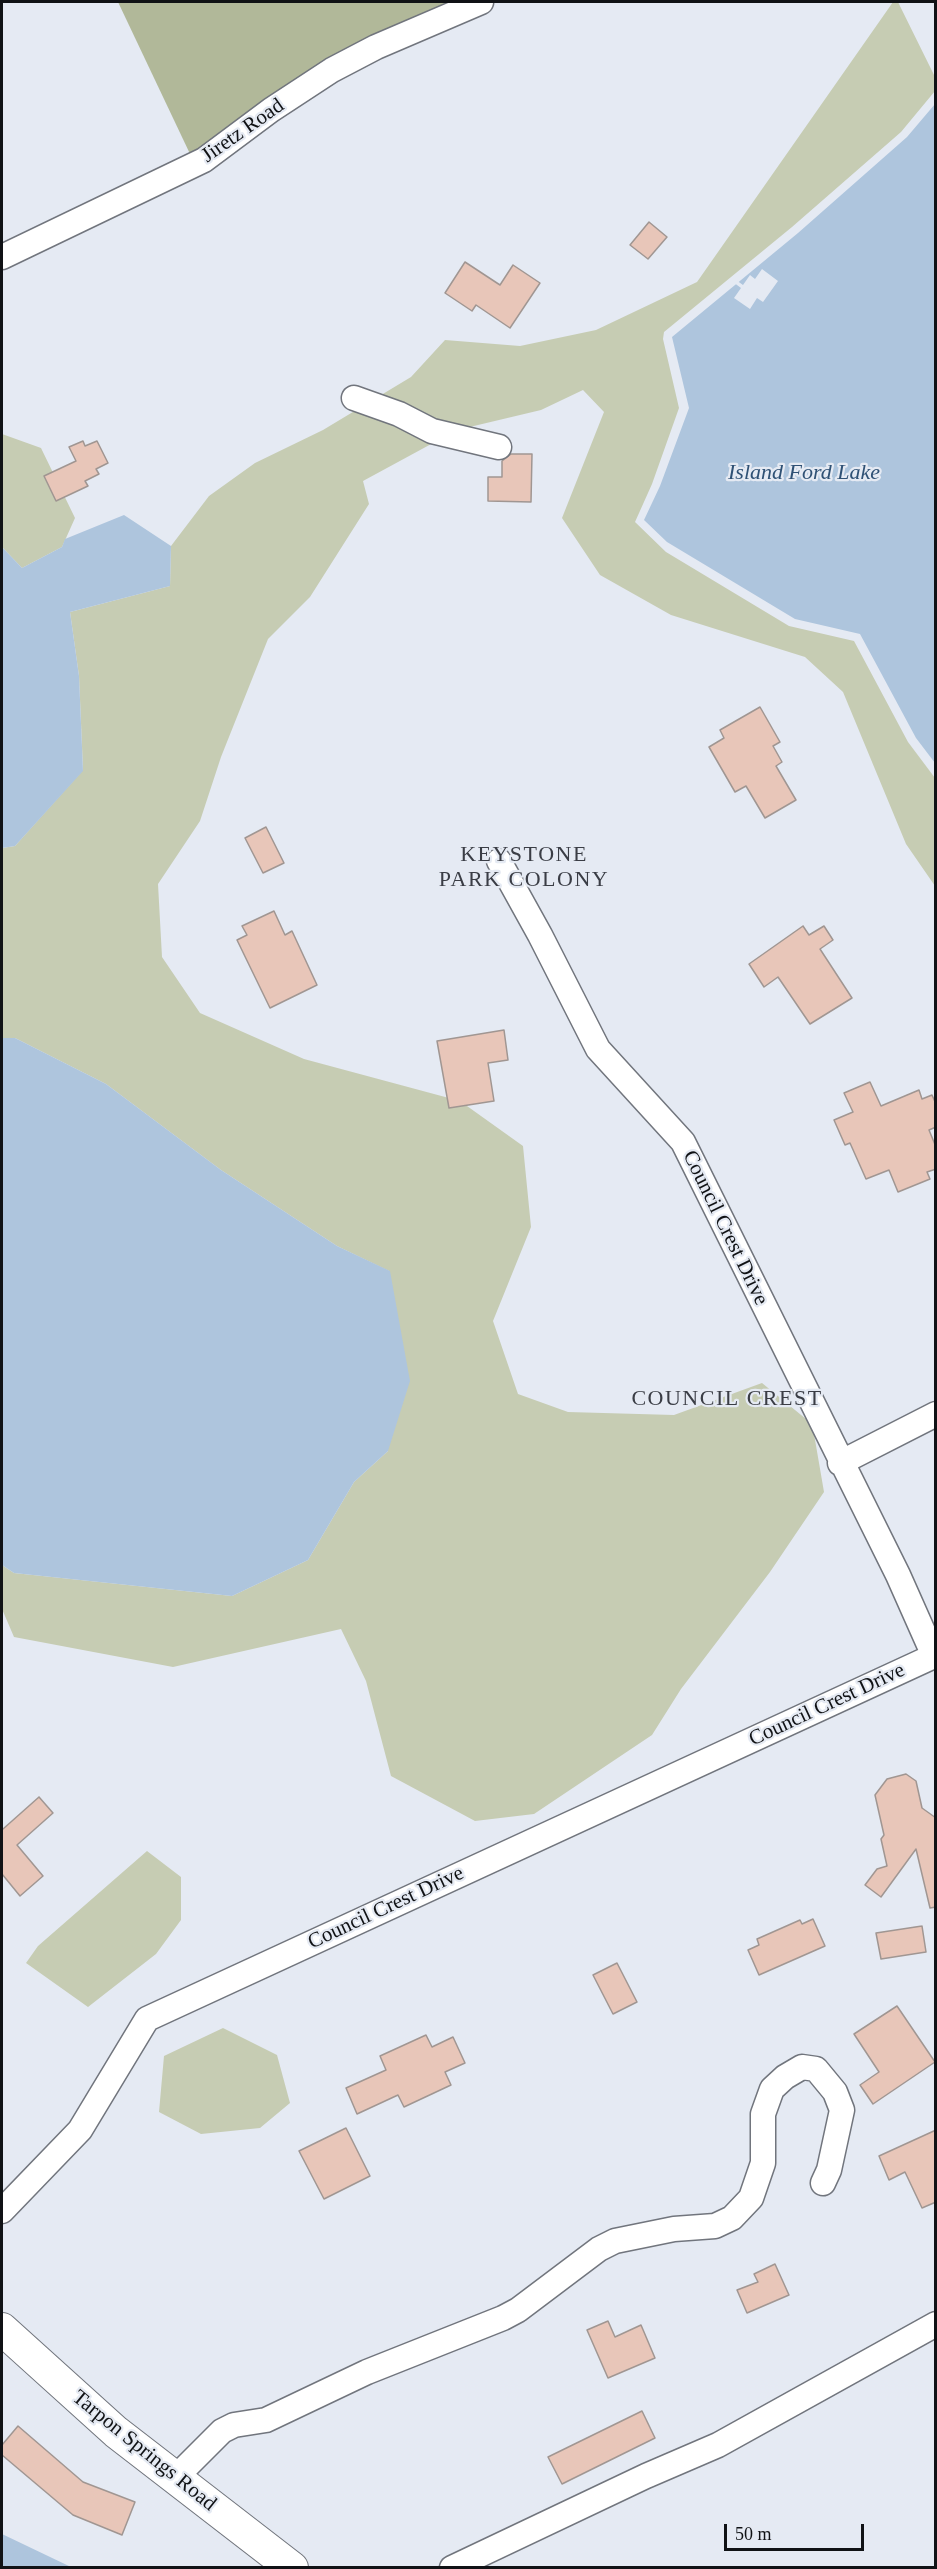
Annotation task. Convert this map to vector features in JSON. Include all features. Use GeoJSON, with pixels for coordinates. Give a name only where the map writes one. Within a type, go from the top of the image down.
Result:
{"type":"FeatureCollection","features":[{"type":"Feature","properties":{"kind":"main road","name":"Tarpon Springs Road"},"geometry":{"type":"LineString","coordinates":[[2,2329],[116,2432],[292,2568]]}},
{"type":"Feature","properties":{"kind":"street","name":"Jiretz Road"},"geometry":{"type":"LineString","coordinates":[[2,257],[204,160],[271,110],[332,70],[376,47],[481,2]]}},
{"type":"Feature","properties":{"kind":"street"},"geometry":{"type":"LineString","coordinates":[[354,398],[399,414],[432,431],[499,447]]}},
{"type":"Feature","properties":{"kind":"street","name":"Council Crest Drive"},"geometry":{"type":"LineString","coordinates":[[2,2211],[80,2130],[147,2019],[934,1656],[898,1575],[840,1463],[683,1142],[598,1049],[537,929],[499,861]]}},
{"type":"Feature","properties":{"kind":"street"},"geometry":{"type":"LineString","coordinates":[[840,1463],[936,1414]]}},
{"type":"Feature","properties":{"kind":"street"},"geometry":{"type":"LineString","coordinates":[[176,2477],[222,2432],[234,2426],[267,2420],[367,2372],[502,2318],[518,2310],[599,2249],[615,2241],[674,2229],[715,2226],[732,2218],[751,2198],[763,2163],[763,2114],[772,2089],[785,2077],[802,2067],[816,2069],[835,2092],[842,2110],[829,2170],[823,2183]]}},
{"type":"Feature","properties":{"kind":"street"},"geometry":{"type":"LineString","coordinates":[[452,2568],[718,2445],[792,2406],[936,2324]]}},
{"type":"Feature","properties":{"kind":"green space"},"geometry":{"type":"Polygon","coordinates":[[[118,2],[458,2],[191,156],[118,2]]]}},
{"type":"Feature","properties":{"kind":"green space"},"geometry":{"type":"Polygon","coordinates":[[[893,2],[898,2],[935,77],[935,91],[901,132],[792,227],[664,332],[663,339],[679,408],[652,484],[635,522],[666,552],[789,626],[854,641],[908,742],[935,778],[935,886],[906,844],[843,692],[805,657],[671,615],[600,575],[562,518],[604,412],[583,390],[541,410],[457,430],[363,481],[369,504],[310,597],[268,639],[221,757],[200,821],[158,884],[162,957],[200,1013],[304,1059],[460,1101],[523,1146],[531,1227],[493,1321],[518,1394],[568,1412],[674,1415],[762,1383],[806,1419],[814,1434],[824,1492],[770,1572],[681,1689],[652,1735],[534,1814],[475,1821],[391,1776],[366,1681],[341,1629],[173,1667],[14,1637],[2,1609],[2,1565],[14,1573],[232,1596],[308,1560],[354,1482],[388,1451],[389,1271],[337,1246],[221,1170],[106,1084],[15,1038],[2,1038],[2,848],[15,846],[83,770],[79,676],[70,612],[170,586],[171,546],[209,496],[255,463],[323,430],[411,377],[445,340],[520,346],[596,330],[697,282],[893,2]]]}},
{"type":"Feature","properties":{"kind":"green space"},"geometry":{"type":"Polygon","coordinates":[[[2,434],[41,448],[75,518],[62,547],[22,568],[2,547],[2,434]]]}},
{"type":"Feature","properties":{"kind":"green space"},"geometry":{"type":"Polygon","coordinates":[[[147,1851],[181,1877],[181,1920],[156,1954],[88,2007],[26,1963],[38,1946],[147,1851]]]}},
{"type":"Feature","properties":{"kind":"green space"},"geometry":{"type":"Polygon","coordinates":[[[223,2028],[277,2055],[290,2103],[260,2128],[201,2134],[159,2112],[164,2056],[223,2028]]]}},
{"type":"Feature","properties":{"kind":"water","name":"Island Ford Lake"},"geometry":{"type":"Polygon","coordinates":[[[935,104],[935,763],[916,738],[860,634],[795,619],[667,542],[644,520],[660,486],[689,408],[672,337],[798,233],[907,137],[935,104]]]}},
{"type":"Feature","properties":{"kind":"water"},"geometry":{"type":"Polygon","coordinates":[[[124,515],[171,546],[170,586],[70,612],[79,676],[83,771],[15,846],[2,848],[2,547],[22,568],[62,547],[65,539],[124,515]]]}},
{"type":"Feature","properties":{"kind":"water"},"geometry":{"type":"Polygon","coordinates":[[[2,1038],[15,1038],[106,1084],[221,1170],[337,1246],[390,1271],[410,1381],[388,1451],[354,1482],[308,1560],[232,1596],[14,1573],[2,1565],[2,1038]]]}},
{"type":"Feature","properties":{"kind":"water"},"geometry":{"type":"Polygon","coordinates":[[[2,2534],[71,2567],[2,2567],[2,2534]]]}},
{"type":"Feature","properties":{"kind":"pier"},"geometry":{"type":"Polygon","coordinates":[[[762,269],[778,281],[763,302],[757,298],[750,309],[734,298],[741,288],[733,282],[736,280],[743,285],[750,275],[755,279],[762,269]]]}},
{"type":"Feature","properties":{"kind":"building"},"geometry":{"type":"Polygon","coordinates":[[[649,222],[667,237],[648,259],[630,245],[649,222]]]}},
{"type":"Feature","properties":{"kind":"building"},"geometry":{"type":"Polygon","coordinates":[[[465,262],[500,285],[513,265],[540,283],[510,328],[476,305],[472,311],[445,293],[465,262]]]}},
{"type":"Feature","properties":{"kind":"building"},"geometry":{"type":"Polygon","coordinates":[[[83,441],[85,446],[97,441],[108,463],[96,469],[99,474],[85,481],[88,486],[56,501],[44,476],[76,461],[69,447],[83,441]]]}},
{"type":"Feature","properties":{"kind":"building"},"geometry":{"type":"Polygon","coordinates":[[[511,454],[532,454],[531,502],[488,501],[488,477],[502,477],[502,461],[511,454]]]}},
{"type":"Feature","properties":{"kind":"building"},"geometry":{"type":"Polygon","coordinates":[[[760,707],[780,742],[773,746],[782,762],[776,766],[796,800],[765,818],[746,786],[735,792],[709,747],[724,738],[720,730],[760,707]]]}},
{"type":"Feature","properties":{"kind":"building"},"geometry":{"type":"Polygon","coordinates":[[[266,827],[284,863],[263,873],[245,838],[266,827]]]}},
{"type":"Feature","properties":{"kind":"building"},"geometry":{"type":"Polygon","coordinates":[[[274,911],[285,935],[292,931],[317,985],[270,1008],[237,940],[247,935],[242,926],[274,911]]]}},
{"type":"Feature","properties":{"kind":"building"},"geometry":{"type":"Polygon","coordinates":[[[803,926],[809,935],[824,926],[833,940],[820,949],[852,998],[810,1024],[778,977],[764,987],[749,964],[803,926]]]}},
{"type":"Feature","properties":{"kind":"building"},"geometry":{"type":"Polygon","coordinates":[[[504,1030],[508,1060],[488,1063],[494,1101],[449,1108],[437,1041],[504,1030]]]}},
{"type":"Feature","properties":{"kind":"building"},"geometry":{"type":"Polygon","coordinates":[[[870,1082],[881,1106],[919,1090],[922,1099],[932,1095],[936,1104],[936,1127],[929,1130],[936,1147],[936,1169],[927,1172],[930,1179],[898,1192],[889,1170],[866,1179],[850,1143],[845,1145],[834,1120],[853,1112],[844,1093],[870,1082]]]}},
{"type":"Feature","properties":{"kind":"building"},"geometry":{"type":"Polygon","coordinates":[[[906,1774],[916,1781],[922,1808],[936,1818],[936,1907],[930,1908],[916,1849],[881,1897],[865,1885],[877,1869],[887,1866],[881,1839],[884,1835],[875,1795],[887,1779],[906,1774]]]}},
{"type":"Feature","properties":{"kind":"building"},"geometry":{"type":"Polygon","coordinates":[[[39,1797],[53,1813],[17,1845],[43,1876],[20,1896],[2,1874],[2,1828],[39,1797]]]}},
{"type":"Feature","properties":{"kind":"building"},"geometry":{"type":"Polygon","coordinates":[[[813,1919],[825,1946],[759,1975],[748,1950],[759,1945],[757,1939],[800,1920],[802,1924],[813,1919]]]}},
{"type":"Feature","properties":{"kind":"building"},"geometry":{"type":"Polygon","coordinates":[[[922,1926],[926,1952],[881,1959],[876,1933],[922,1926]]]}},
{"type":"Feature","properties":{"kind":"building"},"geometry":{"type":"Polygon","coordinates":[[[617,1963],[637,2002],[613,2014],[593,1975],[617,1963]]]}},
{"type":"Feature","properties":{"kind":"building"},"geometry":{"type":"Polygon","coordinates":[[[897,2006],[935,2062],[873,2104],[860,2085],[879,2072],[854,2034],[897,2006]]]}},
{"type":"Feature","properties":{"kind":"building"},"geometry":{"type":"Polygon","coordinates":[[[426,2035],[432,2047],[453,2037],[465,2063],[445,2072],[451,2085],[404,2107],[398,2095],[357,2114],[346,2088],[386,2070],[380,2056],[426,2035]]]}},
{"type":"Feature","properties":{"kind":"building"},"geometry":{"type":"Polygon","coordinates":[[[346,2128],[370,2176],[324,2199],[299,2151],[346,2128]]]}},
{"type":"Feature","properties":{"kind":"building"},"geometry":{"type":"Polygon","coordinates":[[[936,2130],[936,2202],[922,2208],[905,2172],[889,2180],[879,2156],[936,2130]]]}},
{"type":"Feature","properties":{"kind":"building"},"geometry":{"type":"Polygon","coordinates":[[[775,2264],[789,2295],[747,2313],[737,2290],[758,2282],[754,2274],[775,2264]]]}},
{"type":"Feature","properties":{"kind":"building"},"geometry":{"type":"Polygon","coordinates":[[[608,2321],[615,2337],[641,2325],[655,2358],[608,2378],[587,2330],[608,2321]]]}},
{"type":"Feature","properties":{"kind":"building"},"geometry":{"type":"Polygon","coordinates":[[[642,2411],[655,2438],[562,2484],[548,2457],[642,2411]]]}},
{"type":"Feature","properties":{"kind":"building"},"geometry":{"type":"Polygon","coordinates":[[[18,2426],[83,2482],[135,2502],[122,2535],[73,2515],[2,2455],[2,2445],[18,2426]]]}},
{"type":"Feature","properties":{"kind":"district","name":"KEYSTONE PARK COLONY"},"geometry":{"type":"Point","coordinates":[524,868]}},
{"type":"Feature","properties":{"kind":"district","name":"COUNCIL CREST"},"geometry":{"type":"Point","coordinates":[727,1399]}}]}
